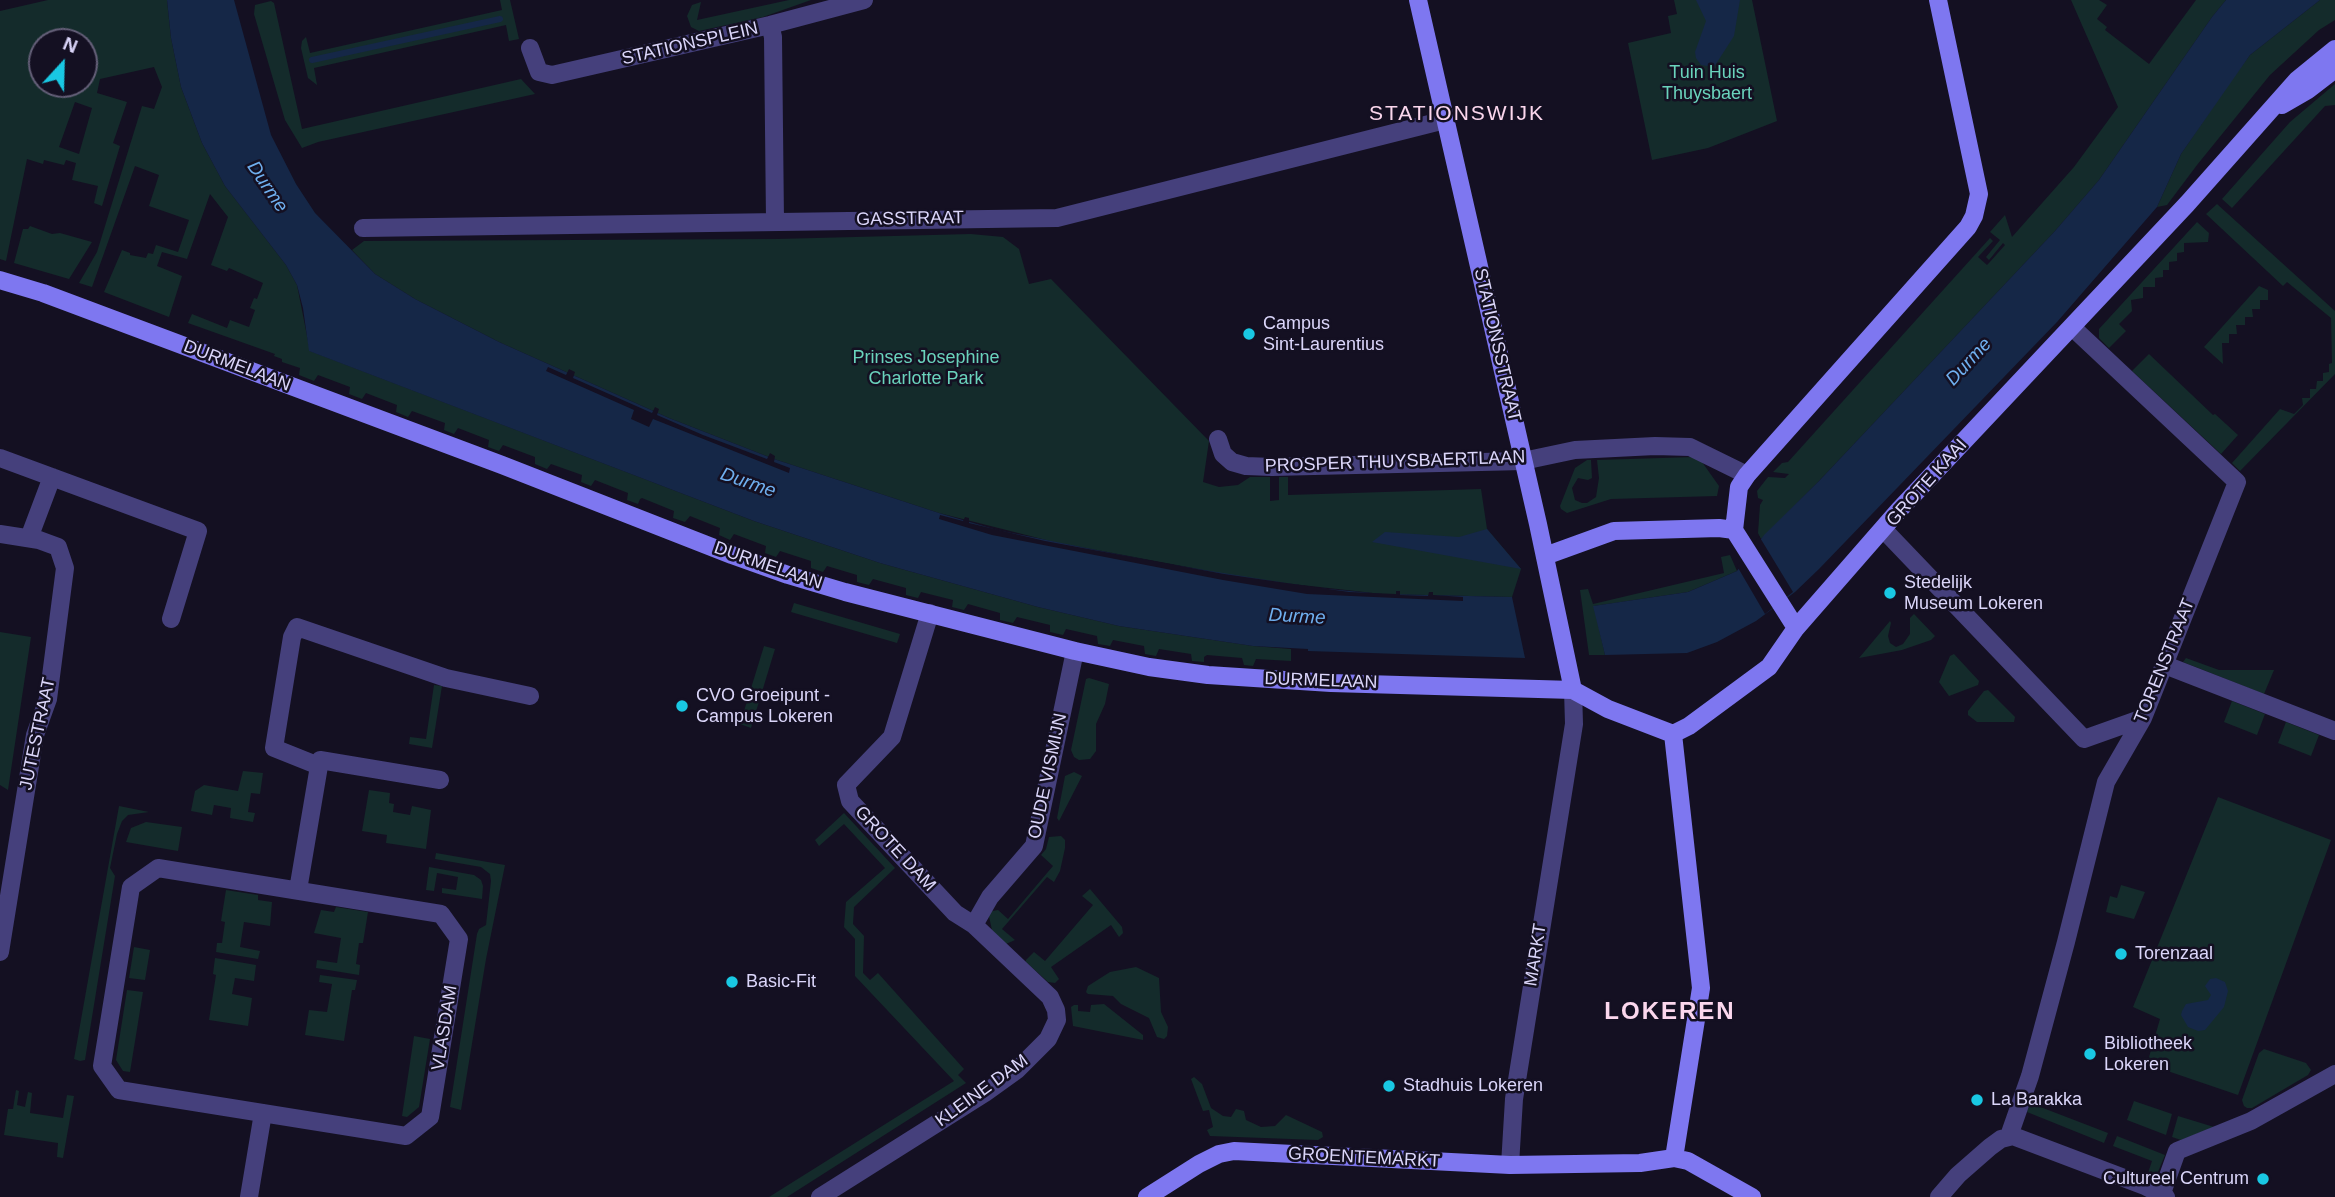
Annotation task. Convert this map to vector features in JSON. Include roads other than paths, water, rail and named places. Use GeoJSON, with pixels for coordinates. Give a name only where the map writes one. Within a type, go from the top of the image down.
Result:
{"type":"FeatureCollection","features":[{"type":"Feature","properties":{"kind":"street","name":"STATIONSPLEIN"},"geometry":{"type":"LineString","coordinates":[[530,48],[539,72],[552,75],[770,25],[864,0]]}},
{"type":"Feature","properties":{"kind":"street","name":"STATIONSSTRAAT"},"geometry":{"type":"LineString","coordinates":[[1418,0],[1545,555],[1573,690]]}},
{"type":"Feature","properties":{"kind":"street"},"geometry":{"type":"LineString","coordinates":[[1739,538],[1740,487],[1747,475],[1969,228],[1974,216],[1979,194],[1938,0]]}},
{"type":"Feature","properties":{"kind":"street"},"geometry":{"type":"LineString","coordinates":[[770,25],[773,37],[775,221]]}},
{"type":"Feature","properties":{"kind":"street"},"geometry":{"type":"LineString","coordinates":[[2270,112],[2297,80],[2335,49]]}},
{"type":"Feature","properties":{"kind":"street"},"geometry":{"type":"LineString","coordinates":[[2270,112],[2308,90],[2335,69]]}},
{"type":"Feature","properties":{"kind":"street","name":"GROTE KAAI"},"geometry":{"type":"LineString","coordinates":[[1796,628],[1899,510],[2270,112]]}},
{"type":"Feature","properties":{"kind":"street","name":"GASSTRAAT"},"geometry":{"type":"LineString","coordinates":[[363,228],[1057,218],[1445,120]]}},
{"type":"Feature","properties":{"kind":"street","name":"DURMELAAN"},"geometry":{"type":"LineString","coordinates":[[0,280],[91,311],[788,575],[1075,651],[1149,667],[1208,675],[1331,683],[1573,690]]}},
{"type":"Feature","properties":{"kind":"street","name":"TORENSTRAAT"},"geometry":{"type":"LineString","coordinates":[[2009,1136],[2030,1076],[2106,782],[2143,718],[2237,482],[2072,327]]}},
{"type":"Feature","properties":{"kind":"street","name":"PROSPER THUYSBAERTLAAN"},"geometry":{"type":"LineString","coordinates":[[1218,439],[1223,454],[1232,463],[1246,466],[1523,461],[1575,450],[1655,446],[1690,447],[1747,475]]}},
{"type":"Feature","properties":{"kind":"street"},"geometry":{"type":"LineString","coordinates":[[0,458],[198,531],[171,619]]}},
{"type":"Feature","properties":{"kind":"street"},"geometry":{"type":"LineString","coordinates":[[29,538],[52,477]]}},
{"type":"Feature","properties":{"kind":"street"},"geometry":{"type":"LineString","coordinates":[[1545,555],[1614,531],[1719,528],[1739,538],[1796,628],[1769,667],[1689,726],[1673,734],[1608,709],[1573,690]]}},
{"type":"Feature","properties":{"kind":"street"},"geometry":{"type":"LineString","coordinates":[[1884,530],[2084,739],[2143,718]]}},
{"type":"Feature","properties":{"kind":"street","name":"JUTESTRAAT"},"geometry":{"type":"LineString","coordinates":[[0,534],[29,538],[58,548],[65,568],[48,699],[34,735],[0,952]]}},
{"type":"Feature","properties":{"kind":"street","name":"GROTE DAM"},"geometry":{"type":"LineString","coordinates":[[930,613],[892,737],[846,785],[850,801],[955,913],[974,925]]}},
{"type":"Feature","properties":{"kind":"street"},"geometry":{"type":"LineString","coordinates":[[319,766],[274,748],[292,637],[297,627],[446,678],[530,696]]}},
{"type":"Feature","properties":{"kind":"street","name":"OUDE VISMIJN"},"geometry":{"type":"LineString","coordinates":[[974,925],[990,897],[1034,846],[1075,651]]}},
{"type":"Feature","properties":{"kind":"street"},"geometry":{"type":"LineString","coordinates":[[2165,664],[2335,730]]}},
{"type":"Feature","properties":{"kind":"street","name":"MARKT"},"geometry":{"type":"LineString","coordinates":[[1510,1165],[1514,1099],[1574,724],[1573,690]]}},
{"type":"Feature","properties":{"kind":"street"},"geometry":{"type":"LineString","coordinates":[[1673,734],[1701,988],[1674,1158]]}},
{"type":"Feature","properties":{"kind":"street"},"geometry":{"type":"LineString","coordinates":[[298,890],[320,760],[440,780]]}},
{"type":"Feature","properties":{"kind":"street","name":"VLASDAM"},"geometry":{"type":"LineString","coordinates":[[158,868],[441,914],[459,939],[430,1117],[406,1136],[262,1113],[118,1090],[102,1066],[131,887],[158,868]]}},
{"type":"Feature","properties":{"kind":"street","name":"KLEINE DAM"},"geometry":{"type":"LineString","coordinates":[[820,1197],[985,1093],[1017,1070],[1053,1033],[1058,1016],[1050,998],[974,925]]}},
{"type":"Feature","properties":{"kind":"street"},"geometry":{"type":"LineString","coordinates":[[1939,1197],[1958,1175],[1990,1147],[2009,1136],[2018,1137],[2164,1195],[2177,1152],[2251,1121],[2335,1074]]}},
{"type":"Feature","properties":{"kind":"street"},"geometry":{"type":"LineString","coordinates":[[249,1197],[262,1113]]}},
{"type":"Feature","properties":{"kind":"street","name":"GROENTEMARKT"},"geometry":{"type":"LineString","coordinates":[[1147,1197],[1219,1154],[1244,1152],[1510,1165]]}},
{"type":"Feature","properties":{"kind":"street"},"geometry":{"type":"LineString","coordinates":[[1510,1165],[1640,1163],[1674,1158],[1688,1161],[1752,1197]]}},
{"type":"Feature","properties":{"kind":"water","name":"Durme"},"geometry":{"type":"Polygon","coordinates":[[[167,0],[234,0],[271,135],[296,184],[315,213],[375,274],[415,299],[499,342],[669,418],[774,459],[997,530],[1161,563],[1317,588],[1382,594],[1512,597],[1525,658],[1308,651],[1253,646],[1119,626],[1038,607],[880,563],[754,521],[309,351],[297,285],[286,265],[225,186],[202,143],[181,87],[167,0]]]}},
{"type":"Feature","properties":{"kind":"water"},"geometry":{"type":"Polygon","coordinates":[[[1696,0],[1740,0],[1734,36],[1714,67],[1701,65],[1696,58],[1695,52],[1706,21],[1696,0]]]}},
{"type":"Feature","properties":{"kind":"water","name":"Durme"},"geometry":{"type":"Polygon","coordinates":[[[2226,0],[2320,0],[2250,55],[2181,154],[2157,207],[2057,322],[1819,569],[1795,592],[1756,621],[1717,642],[1687,653],[1605,655],[1593,606],[1688,592],[1737,571],[1764,535],[1819,481],[2055,231],[2099,180],[2226,0]]]}},
{"type":"Feature","properties":{"kind":"water"},"geometry":{"type":"Polygon","coordinates":[[[1487,529],[1521,569],[1372,542],[1385,532],[1459,537],[1487,529]]]}},
{"type":"Feature","properties":{"kind":"water"},"geometry":{"type":"Polygon","coordinates":[[[2216,978],[2225,982],[2228,991],[2224,1007],[2205,1030],[2198,1031],[2188,1027],[2181,1015],[2186,1004],[2208,1000],[2211,995],[2205,986],[2210,979],[2216,978]]]}},
{"type":"Feature","properties":{"kind":"waterway"},"geometry":{"type":"LineString","coordinates":[[312,60],[500,19]]}},
{"type":"Feature","properties":{"kind":"place","name":"Campus Sint-Laurentius"},"geometry":{"type":"Point","coordinates":[1249,334]}},
{"type":"Feature","properties":{"kind":"place","name":"Stedelijk Museum Lokeren"},"geometry":{"type":"Point","coordinates":[1890,593]}},
{"type":"Feature","properties":{"kind":"place","name":"CVO Groeipunt - Campus Lokeren"},"geometry":{"type":"Point","coordinates":[682,706]}},
{"type":"Feature","properties":{"kind":"place","name":"Torenzaal"},"geometry":{"type":"Point","coordinates":[2121,954]}},
{"type":"Feature","properties":{"kind":"place","name":"Basic-Fit"},"geometry":{"type":"Point","coordinates":[732,982]}},
{"type":"Feature","properties":{"kind":"place","name":"Bibliotheek Lokeren"},"geometry":{"type":"Point","coordinates":[2090,1054]}},
{"type":"Feature","properties":{"kind":"place","name":"Stadhuis Lokeren"},"geometry":{"type":"Point","coordinates":[1389,1086]}},
{"type":"Feature","properties":{"kind":"place","name":"La Barakka"},"geometry":{"type":"Point","coordinates":[1977,1100]}},
{"type":"Feature","properties":{"kind":"place","name":"Cultureel Centrum"},"geometry":{"type":"Point","coordinates":[2263,1179]}},
{"type":"Feature","properties":{"kind":"district","name":"STATIONSWIJK"},"geometry":{"type":"Point","coordinates":[1457,114]}},
{"type":"Feature","properties":{"kind":"district","name":"LOKEREN"},"geometry":{"type":"Point","coordinates":[1670,1012]}},
{"type":"Feature","properties":{"kind":"park label","name":"Tuin Huis Thuysbaert"},"geometry":{"type":"Point","coordinates":[1707,83]}},
{"type":"Feature","properties":{"kind":"park label","name":"Prinses Josephine Charlotte Park"},"geometry":{"type":"Point","coordinates":[926,368]}}]}
